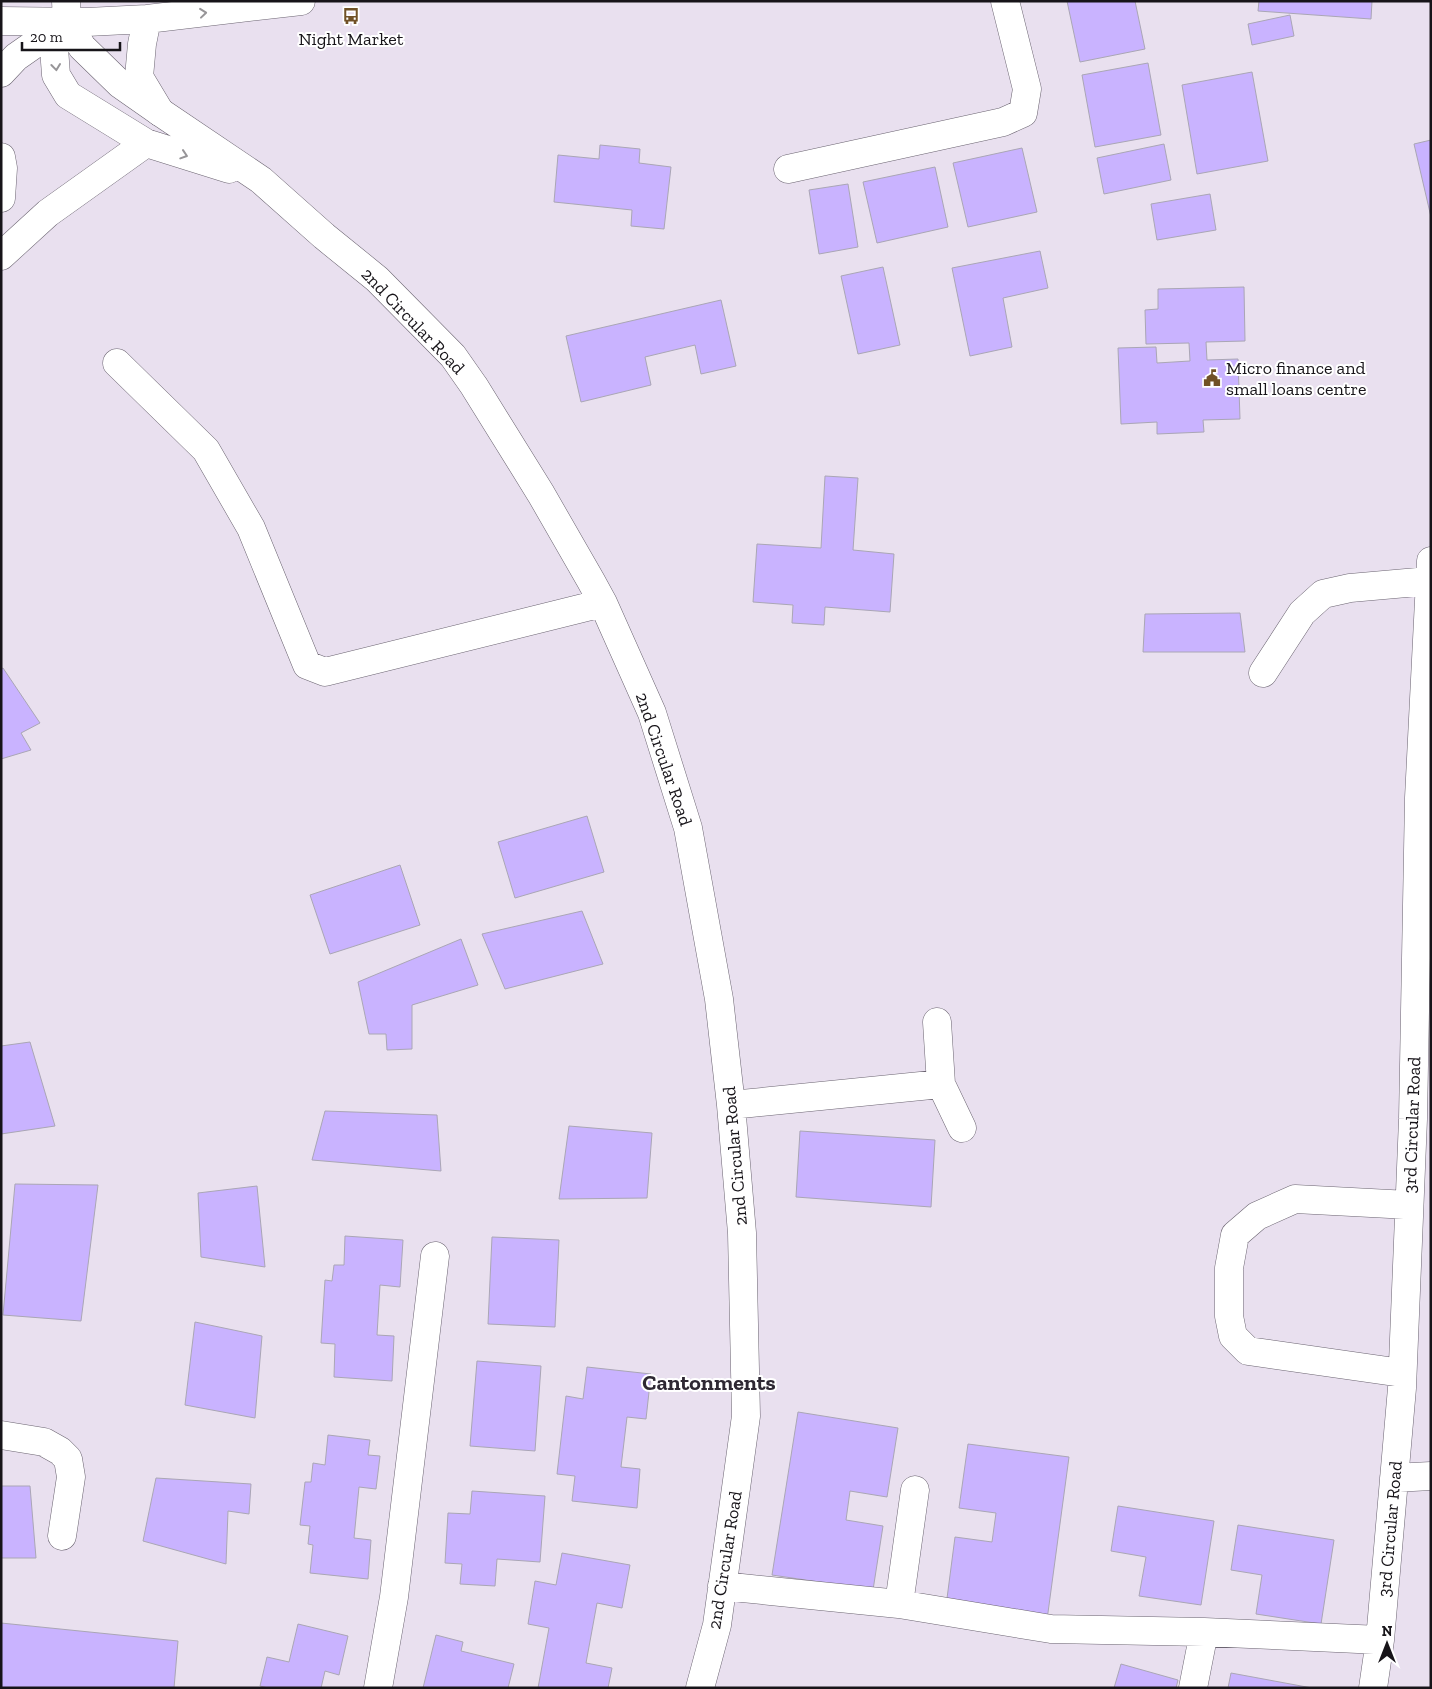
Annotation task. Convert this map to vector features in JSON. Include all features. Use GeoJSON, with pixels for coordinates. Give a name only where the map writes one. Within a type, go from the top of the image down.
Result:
{"type":"FeatureCollection","features":[{"type":"Feature","properties":{"kind":"street"},"geometry":{"type":"LineString","coordinates":[[1,21],[67,11],[147,19],[301,1]]}},
{"type":"Feature","properties":{"kind":"street"},"geometry":{"type":"LineString","coordinates":[[788,169],[1003,122],[1023,113],[1027,89],[1005,1]]}},
{"type":"Feature","properties":{"kind":"street"},"geometry":{"type":"LineString","coordinates":[[1,49],[67,11]]}},
{"type":"Feature","properties":{"kind":"street"},"geometry":{"type":"LineString","coordinates":[[1,73],[67,11]]}},
{"type":"Feature","properties":{"kind":"street"},"geometry":{"type":"LineString","coordinates":[[67,11],[54,48],[56,75],[68,95],[146,143],[261,180]]}},
{"type":"Feature","properties":{"kind":"street","name":"2nd Circular Road"},"geometry":{"type":"LineString","coordinates":[[67,11],[82,47],[120,84],[261,180],[324,236],[377,279],[453,356],[474,386],[541,494],[602,603],[652,713],[688,828],[719,999],[731,1105],[742,1233],[746,1416],[717,1625],[700,1688]]}},
{"type":"Feature","properties":{"kind":"street"},"geometry":{"type":"LineString","coordinates":[[147,19],[142,44],[139,77],[160,112]]}},
{"type":"Feature","properties":{"kind":"street"},"geometry":{"type":"LineString","coordinates":[[1,256],[48,213],[146,143]]}},
{"type":"Feature","properties":{"kind":"street"},"geometry":{"type":"LineString","coordinates":[[1,156],[3,168],[1,198]]}},
{"type":"Feature","properties":{"kind":"street"},"geometry":{"type":"LineString","coordinates":[[117,363],[206,450],[251,528],[308,665],[325,672],[602,603]]}},
{"type":"Feature","properties":{"kind":"street"},"geometry":{"type":"LineString","coordinates":[[1263,673],[1302,613],[1323,594],[1430,571]]}},
{"type":"Feature","properties":{"kind":"street","name":"3rd Circular Road"},"geometry":{"type":"LineString","coordinates":[[1373,1688],[1380,1640],[1402,1373],[1409,1205],[1422,1119],[1419,798],[1427,741],[1430,571]]}},
{"type":"Feature","properties":{"kind":"street"},"geometry":{"type":"LineString","coordinates":[[937,1022],[942,1084],[962,1128]]}},
{"type":"Feature","properties":{"kind":"street"},"geometry":{"type":"LineString","coordinates":[[731,1105],[942,1084]]}},
{"type":"Feature","properties":{"kind":"street"},"geometry":{"type":"LineString","coordinates":[[1402,1373],[1248,1352],[1233,1336],[1229,1316],[1229,1268],[1235,1235],[1257,1216],[1295,1199],[1409,1205]]}},
{"type":"Feature","properties":{"kind":"street"},"geometry":{"type":"LineString","coordinates":[[378,1688],[394,1597],[436,1256]]}},
{"type":"Feature","properties":{"kind":"street"},"geometry":{"type":"LineString","coordinates":[[1,1435],[44,1442],[60,1450],[68,1459],[71,1477],[62,1536]]}},
{"type":"Feature","properties":{"kind":"street"},"geometry":{"type":"LineString","coordinates":[[1394,1478],[1431,1476]]}},
{"type":"Feature","properties":{"kind":"street"},"geometry":{"type":"LineString","coordinates":[[899,1604],[915,1490]]}},
{"type":"Feature","properties":{"kind":"street"},"geometry":{"type":"LineString","coordinates":[[722,1586],[899,1604],[1051,1629],[1204,1632],[1380,1640]]}},
{"type":"Feature","properties":{"kind":"street"},"geometry":{"type":"LineString","coordinates":[[1193,1688],[1204,1632]]}},
{"type":"Feature","properties":{"kind":"building"},"geometry":{"type":"Polygon","coordinates":[[[1067,1],[1135,1],[1145,49],[1080,62],[1067,1]]]}},
{"type":"Feature","properties":{"kind":"building"},"geometry":{"type":"Polygon","coordinates":[[[1259,1],[1372,1],[1371,19],[1258,11],[1259,1]]]}},
{"type":"Feature","properties":{"kind":"building"},"geometry":{"type":"Polygon","coordinates":[[[1290,15],[1294,36],[1252,45],[1248,24],[1290,15]]]}},
{"type":"Feature","properties":{"kind":"building"},"geometry":{"type":"Polygon","coordinates":[[[1148,63],[1161,135],[1095,147],[1082,75],[1148,63]]]}},
{"type":"Feature","properties":{"kind":"building"},"geometry":{"type":"Polygon","coordinates":[[[1252,72],[1268,161],[1197,174],[1182,85],[1252,72]]]}},
{"type":"Feature","properties":{"kind":"building"},"geometry":{"type":"Polygon","coordinates":[[[1431,140],[1431,217],[1414,144],[1431,140]]]}},
{"type":"Feature","properties":{"kind":"building"},"geometry":{"type":"Polygon","coordinates":[[[1164,144],[1171,180],[1104,194],[1097,158],[1164,144]]]}},
{"type":"Feature","properties":{"kind":"building"},"geometry":{"type":"Polygon","coordinates":[[[600,145],[640,149],[639,163],[671,167],[664,229],[631,226],[632,210],[554,202],[558,155],[599,159],[600,145]]]}},
{"type":"Feature","properties":{"kind":"building"},"geometry":{"type":"Polygon","coordinates":[[[1022,148],[1037,212],[968,227],[953,163],[1022,148]]]}},
{"type":"Feature","properties":{"kind":"building"},"geometry":{"type":"Polygon","coordinates":[[[935,167],[948,227],[877,243],[863,182],[935,167]]]}},
{"type":"Feature","properties":{"kind":"building"},"geometry":{"type":"Polygon","coordinates":[[[848,184],[858,247],[819,254],[809,190],[848,184]]]}},
{"type":"Feature","properties":{"kind":"building"},"geometry":{"type":"Polygon","coordinates":[[[1210,194],[1216,230],[1157,240],[1151,204],[1210,194]]]}},
{"type":"Feature","properties":{"kind":"building"},"geometry":{"type":"Polygon","coordinates":[[[1040,251],[1048,288],[1003,298],[1012,347],[970,356],[952,268],[1040,251]]]}},
{"type":"Feature","properties":{"kind":"building"},"geometry":{"type":"Polygon","coordinates":[[[883,267],[900,345],[858,354],[841,276],[883,267]]]}},
{"type":"Feature","properties":{"kind":"building"},"geometry":{"type":"Polygon","coordinates":[[[1244,287],[1245,341],[1206,342],[1207,360],[1238,359],[1240,419],[1203,420],[1204,432],[1157,434],[1157,422],[1121,424],[1118,348],[1156,347],[1157,363],[1190,361],[1189,343],[1146,344],[1145,310],[1158,309],[1158,289],[1244,287]]]}},
{"type":"Feature","properties":{"kind":"building"},"geometry":{"type":"Polygon","coordinates":[[[721,300],[736,366],[701,374],[695,345],[645,357],[651,385],[581,402],[566,336],[721,300]]]}},
{"type":"Feature","properties":{"kind":"building"},"geometry":{"type":"Polygon","coordinates":[[[825,476],[858,478],[853,550],[894,554],[890,612],[825,607],[824,625],[792,623],[793,605],[753,602],[757,544],[821,548],[825,476]]]}},
{"type":"Feature","properties":{"kind":"building"},"geometry":{"type":"Polygon","coordinates":[[[1240,613],[1245,652],[1143,652],[1145,614],[1240,613]]]}},
{"type":"Feature","properties":{"kind":"building"},"geometry":{"type":"Polygon","coordinates":[[[3,668],[40,723],[21,733],[31,750],[1,759],[1,669],[3,668]]]}},
{"type":"Feature","properties":{"kind":"building"},"geometry":{"type":"Polygon","coordinates":[[[587,816],[604,872],[515,898],[498,842],[587,816]]]}},
{"type":"Feature","properties":{"kind":"building"},"geometry":{"type":"Polygon","coordinates":[[[400,865],[420,925],[330,954],[310,895],[400,865]]]}},
{"type":"Feature","properties":{"kind":"building"},"geometry":{"type":"Polygon","coordinates":[[[582,911],[603,964],[505,989],[482,934],[582,911]]]}},
{"type":"Feature","properties":{"kind":"building"},"geometry":{"type":"Polygon","coordinates":[[[461,939],[478,985],[412,1005],[412,1049],[387,1050],[386,1034],[369,1034],[358,982],[461,939]]]}},
{"type":"Feature","properties":{"kind":"building"},"geometry":{"type":"Polygon","coordinates":[[[30,1042],[55,1126],[1,1134],[1,1046],[30,1042]]]}},
{"type":"Feature","properties":{"kind":"building"},"geometry":{"type":"Polygon","coordinates":[[[325,1111],[437,1115],[441,1171],[312,1160],[325,1111]]]}},
{"type":"Feature","properties":{"kind":"building"},"geometry":{"type":"Polygon","coordinates":[[[569,1126],[652,1133],[647,1198],[559,1199],[569,1126]]]}},
{"type":"Feature","properties":{"kind":"building"},"geometry":{"type":"Polygon","coordinates":[[[800,1131],[935,1140],[931,1207],[796,1197],[800,1131]]]}},
{"type":"Feature","properties":{"kind":"building"},"geometry":{"type":"Polygon","coordinates":[[[15,1184],[98,1185],[81,1321],[3,1315],[15,1184]]]}},
{"type":"Feature","properties":{"kind":"building"},"geometry":{"type":"Polygon","coordinates":[[[257,1186],[265,1267],[201,1257],[198,1193],[257,1186]]]}},
{"type":"Feature","properties":{"kind":"building"},"geometry":{"type":"Polygon","coordinates":[[[345,1236],[403,1240],[400,1287],[380,1285],[377,1335],[394,1336],[392,1381],[334,1377],[335,1344],[321,1343],[325,1280],[332,1281],[334,1265],[344,1265],[345,1236]]]}},
{"type":"Feature","properties":{"kind":"building"},"geometry":{"type":"Polygon","coordinates":[[[492,1237],[559,1240],[555,1327],[488,1324],[492,1237]]]}},
{"type":"Feature","properties":{"kind":"building"},"geometry":{"type":"Polygon","coordinates":[[[195,1322],[262,1336],[255,1418],[185,1405],[195,1322]]]}},
{"type":"Feature","properties":{"kind":"building"},"geometry":{"type":"Polygon","coordinates":[[[477,1361],[541,1366],[535,1451],[470,1446],[477,1361]]]}},
{"type":"Feature","properties":{"kind":"building"},"geometry":{"type":"Polygon","coordinates":[[[587,1367],[651,1374],[646,1419],[627,1417],[621,1467],[640,1469],[637,1508],[572,1501],[575,1476],[557,1474],[566,1396],[583,1399],[587,1367]]]}},
{"type":"Feature","properties":{"kind":"building"},"geometry":{"type":"Polygon","coordinates":[[[798,1412],[898,1428],[887,1497],[850,1491],[846,1520],[883,1526],[873,1590],[772,1575],[798,1412]]]}},
{"type":"Feature","properties":{"kind":"building"},"geometry":{"type":"Polygon","coordinates":[[[328,1435],[370,1440],[368,1455],[380,1456],[376,1489],[359,1487],[354,1538],[371,1540],[368,1579],[310,1573],[313,1545],[308,1544],[310,1526],[300,1525],[305,1482],[311,1482],[313,1463],[325,1465],[328,1435]]]}},
{"type":"Feature","properties":{"kind":"building"},"geometry":{"type":"Polygon","coordinates":[[[968,1444],[1069,1457],[1047,1620],[946,1606],[955,1537],[992,1542],[996,1513],[959,1508],[968,1444]]]}},
{"type":"Feature","properties":{"kind":"building"},"geometry":{"type":"Polygon","coordinates":[[[156,1478],[251,1484],[249,1514],[228,1511],[226,1564],[143,1541],[156,1478]]]}},
{"type":"Feature","properties":{"kind":"building"},"geometry":{"type":"Polygon","coordinates":[[[1,1486],[30,1486],[36,1558],[1,1558],[1,1486]]]}},
{"type":"Feature","properties":{"kind":"building"},"geometry":{"type":"Polygon","coordinates":[[[472,1491],[545,1496],[540,1562],[497,1559],[495,1586],[460,1584],[462,1564],[445,1563],[448,1513],[470,1514],[472,1491]]]}},
{"type":"Feature","properties":{"kind":"building"},"geometry":{"type":"Polygon","coordinates":[[[1118,1506],[1214,1521],[1201,1605],[1139,1596],[1146,1557],[1111,1551],[1118,1506]]]}},
{"type":"Feature","properties":{"kind":"building"},"geometry":{"type":"Polygon","coordinates":[[[1238,1525],[1334,1540],[1321,1624],[1256,1614],[1262,1575],[1231,1570],[1238,1525]]]}},
{"type":"Feature","properties":{"kind":"building"},"geometry":{"type":"Polygon","coordinates":[[[562,1553],[630,1565],[622,1608],[597,1603],[586,1663],[612,1668],[608,1688],[538,1688],[549,1628],[528,1624],[535,1581],[556,1585],[562,1553]]]}},
{"type":"Feature","properties":{"kind":"building"},"geometry":{"type":"Polygon","coordinates":[[[1,1623],[178,1641],[174,1688],[1,1688],[1,1623]]]}},
{"type":"Feature","properties":{"kind":"building"},"geometry":{"type":"Polygon","coordinates":[[[298,1624],[348,1636],[339,1675],[325,1671],[321,1688],[268,1688],[260,1686],[267,1657],[289,1662],[298,1624]]]}},
{"type":"Feature","properties":{"kind":"building"},"geometry":{"type":"Polygon","coordinates":[[[436,1635],[463,1642],[461,1651],[514,1664],[508,1688],[423,1688],[436,1635]]]}},
{"type":"Feature","properties":{"kind":"building"},"geometry":{"type":"Polygon","coordinates":[[[1121,1664],[1178,1680],[1176,1688],[1114,1688],[1121,1664]]]}},
{"type":"Feature","properties":{"kind":"building"},"geometry":{"type":"Polygon","coordinates":[[[1231,1673],[1312,1688],[1228,1688],[1231,1673]]]}},
{"type":"Feature","properties":{"kind":"place","name":"Night Market"},"geometry":{"type":"Point","coordinates":[351,16]}},
{"type":"Feature","properties":{"kind":"place","name":"Micro finance and small loans centre"},"geometry":{"type":"Point","coordinates":[1212,378]}},
{"type":"Feature","properties":{"kind":"district","name":"Cantonments"},"geometry":{"type":"Point","coordinates":[709,1382]}}]}
